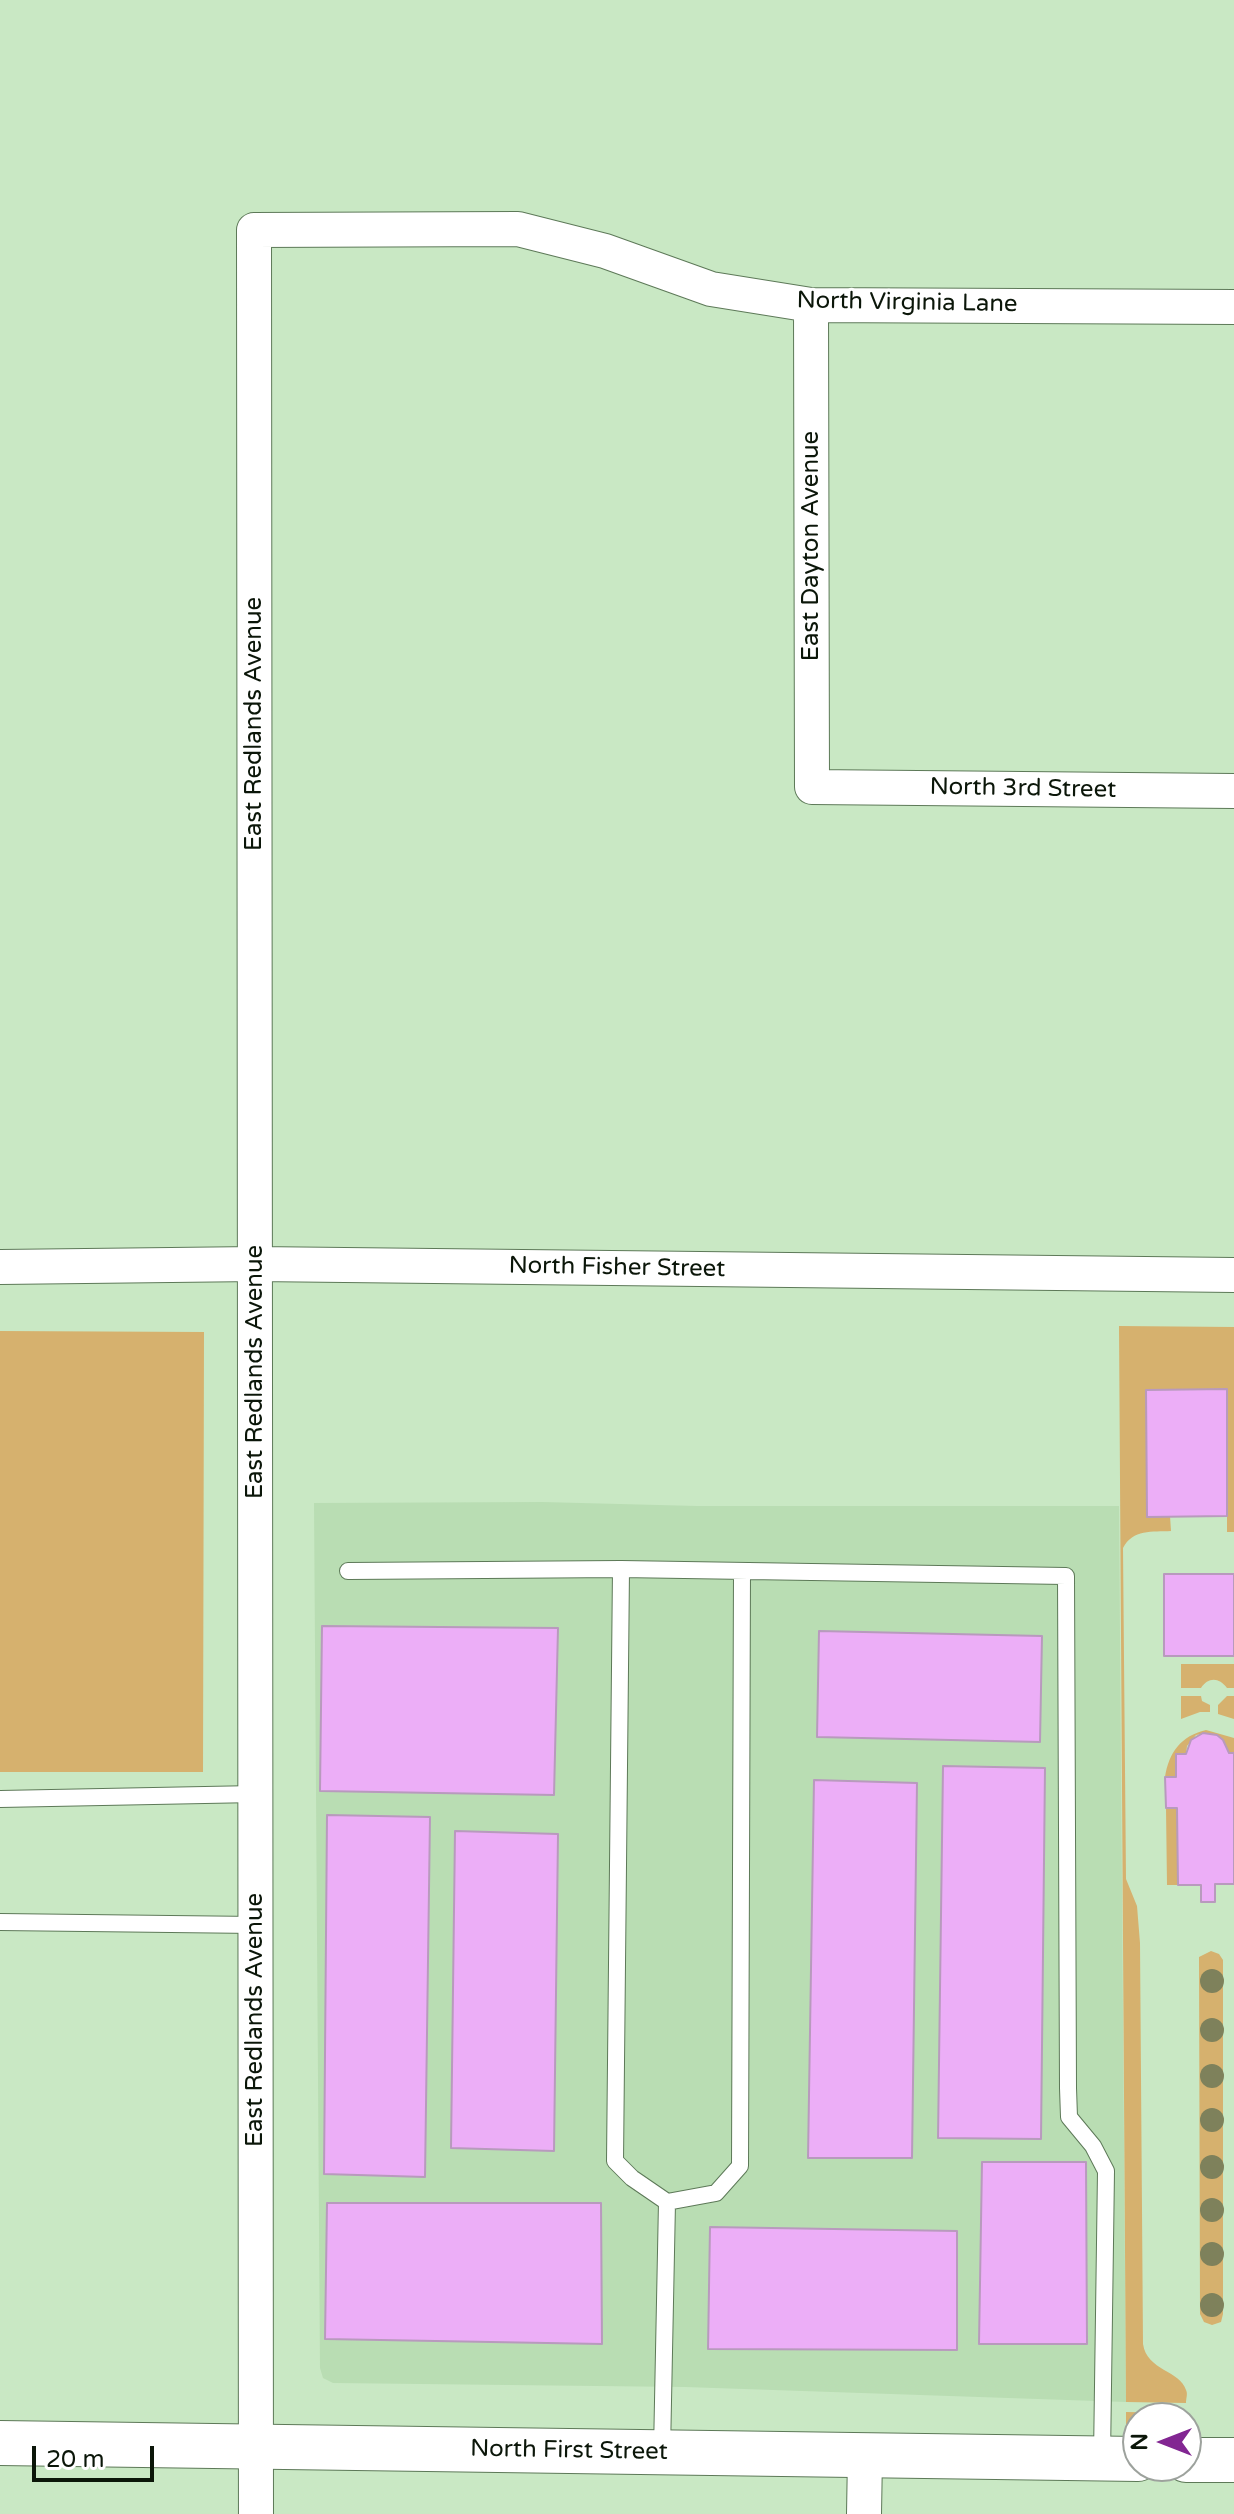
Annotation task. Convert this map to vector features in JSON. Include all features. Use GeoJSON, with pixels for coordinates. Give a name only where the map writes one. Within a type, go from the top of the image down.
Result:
{"type":"FeatureCollection","features":[{"type":"Feature","properties":{"kind":"main road","name":"North First Street"},"geometry":{"type":"LineString","coordinates":[[0,2443],[1120,2459]]}},
{"type":"Feature","properties":{"kind":"main road"},"geometry":{"type":"LineString","coordinates":[[1202,2460],[1234,2460]]}},
{"type":"Feature","properties":{"kind":"street","name":"North Virginia Lane"},"geometry":{"type":"LineString","coordinates":[[254,230],[518,229],[605,251],[711,289],[811,305],[1234,307]]}},
{"type":"Feature","properties":{"kind":"street","name":"East Redlands Avenue"},"geometry":{"type":"LineString","coordinates":[[254,230],[256,2514]]}},
{"type":"Feature","properties":{"kind":"street","name":"East Dayton Avenue"},"geometry":{"type":"LineString","coordinates":[[811,305],[812,787]]}},
{"type":"Feature","properties":{"kind":"street","name":"North 3rd Street"},"geometry":{"type":"LineString","coordinates":[[812,787],[1234,791]]}},
{"type":"Feature","properties":{"kind":"street","name":"North Fisher Street"},"geometry":{"type":"LineString","coordinates":[[0,1267],[256,1264],[1234,1275]]}},
{"type":"Feature","properties":{"kind":"street"},"geometry":{"type":"LineString","coordinates":[[864,2514],[865,2456]]}},
{"type":"Feature","properties":{"kind":"lane"},"geometry":{"type":"LineString","coordinates":[[621,1569],[615,2161],[632,2178],[667,2202],[716,2193],[740,2166],[742,1571]]}},
{"type":"Feature","properties":{"kind":"lane"},"geometry":{"type":"LineString","coordinates":[[348,1571],[621,1569],[1066,1576],[1069,2117],[1093,2146],[1106,2171],[1120,2459]]}},
{"type":"Feature","properties":{"kind":"lane"},"geometry":{"type":"LineString","coordinates":[[0,1799],[256,1794]]}},
{"type":"Feature","properties":{"kind":"lane"},"geometry":{"type":"LineString","coordinates":[[0,1922],[256,1925]]}},
{"type":"Feature","properties":{"kind":"lane"},"geometry":{"type":"LineString","coordinates":[[662,2452],[667,2202]]}},
{"type":"Feature","properties":{"kind":"shaded area"},"geometry":{"type":"Polygon","coordinates":[[[1119,1326],[1234,1327],[1234,1532],[1227,1532],[1227,1389],[1146,1390],[1147,1516],[1170,1516],[1171,1531],[1132,1537],[1123,1548],[1126,1879],[1137,1906],[1140,1943],[1143,2344],[1151,2360],[1183,2383],[1187,2393],[1186,2402],[1126,2402],[1119,1326]]]}},
{"type":"Feature","properties":{"kind":"shaded area"},"geometry":{"type":"Polygon","coordinates":[[[0,1331],[204,1332],[203,1772],[0,1772],[0,1331]]]}},
{"type":"Feature","properties":{"kind":"shaded area"},"geometry":{"type":"Polygon","coordinates":[[[314,1503],[1119,1506],[1126,2402],[685,2387],[333,2383],[323,2378],[320,2368],[314,1503]]]}},
{"type":"Feature","properties":{"kind":"shaded area"},"geometry":{"type":"Polygon","coordinates":[[[1181,1664],[1234,1664],[1234,1688],[1227,1688],[1214,1680],[1201,1688],[1181,1688],[1181,1664]]]}},
{"type":"Feature","properties":{"kind":"shaded area"},"geometry":{"type":"Polygon","coordinates":[[[1181,1696],[1201,1696],[1202,1701],[1210,1705],[1210,1712],[1181,1719],[1181,1696]]]}},
{"type":"Feature","properties":{"kind":"shaded area"},"geometry":{"type":"Polygon","coordinates":[[[1227,1696],[1234,1696],[1234,1719],[1218,1714],[1218,1705],[1227,1696]]]}},
{"type":"Feature","properties":{"kind":"shaded area"},"geometry":{"type":"Polygon","coordinates":[[[1206,1730],[1234,1738],[1234,1753],[1229,1753],[1217,1736],[1208,1733],[1196,1735],[1187,1746],[1186,1754],[1176,1754],[1176,1777],[1165,1777],[1178,1746],[1190,1736],[1206,1730]]]}},
{"type":"Feature","properties":{"kind":"shaded area"},"geometry":{"type":"Polygon","coordinates":[[[1166,1808],[1177,1808],[1178,1885],[1167,1885],[1166,1808]]]}},
{"type":"Feature","properties":{"kind":"shaded area"},"geometry":{"type":"Polygon","coordinates":[[[1211,1951],[1223,1960],[1223,2314],[1221,2322],[1212,2325],[1204,2322],[1200,2314],[1199,1957],[1211,1951]]]}},
{"type":"Feature","properties":{"kind":"building"},"geometry":{"type":"Polygon","coordinates":[[[1227,1389],[1227,1516],[1147,1517],[1146,1390],[1227,1389]]]}},
{"type":"Feature","properties":{"kind":"building"},"geometry":{"type":"Polygon","coordinates":[[[1164,1574],[1234,1574],[1234,1656],[1164,1656],[1164,1574]]]}},
{"type":"Feature","properties":{"kind":"building"},"geometry":{"type":"Polygon","coordinates":[[[322,1626],[558,1628],[554,1795],[320,1791],[322,1626]]]}},
{"type":"Feature","properties":{"kind":"building"},"geometry":{"type":"Polygon","coordinates":[[[819,1631],[1042,1636],[1040,1742],[817,1737],[819,1631]]]}},
{"type":"Feature","properties":{"kind":"building"},"geometry":{"type":"Polygon","coordinates":[[[1203,1733],[1217,1735],[1229,1753],[1234,1753],[1234,1884],[1215,1884],[1215,1902],[1201,1902],[1201,1885],[1178,1885],[1177,1808],[1166,1808],[1165,1777],[1176,1777],[1176,1754],[1186,1754],[1191,1740],[1203,1733]]]}},
{"type":"Feature","properties":{"kind":"building"},"geometry":{"type":"Polygon","coordinates":[[[943,1766],[1045,1768],[1041,2139],[938,2138],[943,1766]]]}},
{"type":"Feature","properties":{"kind":"building"},"geometry":{"type":"Polygon","coordinates":[[[814,1780],[917,1783],[912,2158],[808,2158],[814,1780]]]}},
{"type":"Feature","properties":{"kind":"building"},"geometry":{"type":"Polygon","coordinates":[[[327,1815],[430,1817],[425,2177],[324,2174],[327,1815]]]}},
{"type":"Feature","properties":{"kind":"building"},"geometry":{"type":"Polygon","coordinates":[[[455,1831],[558,1834],[554,2151],[451,2148],[455,1831]]]}},
{"type":"Feature","properties":{"kind":"building"},"geometry":{"type":"Polygon","coordinates":[[[982,2162],[1086,2162],[1087,2344],[979,2344],[982,2162]]]}},
{"type":"Feature","properties":{"kind":"building"},"geometry":{"type":"Polygon","coordinates":[[[327,2203],[601,2203],[602,2344],[325,2339],[327,2203]]]}},
{"type":"Feature","properties":{"kind":"building"},"geometry":{"type":"Polygon","coordinates":[[[710,2227],[957,2231],[957,2350],[708,2349],[710,2227]]]}}]}
